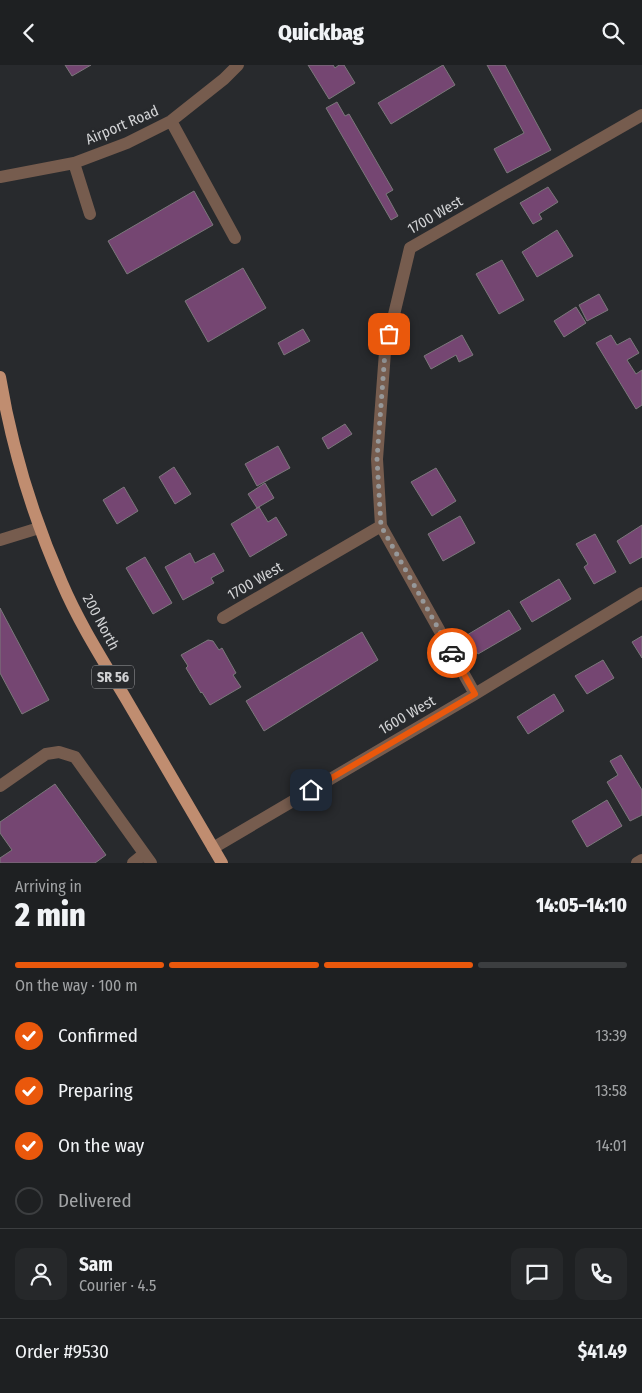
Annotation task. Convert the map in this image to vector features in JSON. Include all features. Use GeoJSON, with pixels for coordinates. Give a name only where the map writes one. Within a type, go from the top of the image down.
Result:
{"type":"FeatureCollection","features":[{"type":"Feature","properties":{"kind":"main road","name":"200 North"},"geometry":{"type":"LineString","coordinates":[[0,377],[23,481],[39,528],[63,586],[101,657],[222,863]]}},
{"type":"Feature","properties":{"kind":"street","name":"Airport Road"},"geometry":{"type":"LineString","coordinates":[[0,177],[74,163],[127,143],[171,121],[224,79],[238,65]]}},
{"type":"Feature","properties":{"kind":"street","name":"1700 West"},"geometry":{"type":"LineString","coordinates":[[475,694],[381,526],[377,459],[385,352],[410,249],[642,115]]}},
{"type":"Feature","properties":{"kind":"street"},"geometry":{"type":"LineString","coordinates":[[171,121],[234,238]]}},
{"type":"Feature","properties":{"kind":"street"},"geometry":{"type":"LineString","coordinates":[[74,163],[90,214]]}},
{"type":"Feature","properties":{"kind":"street","name":"1700 West"},"geometry":{"type":"LineString","coordinates":[[223,618],[381,526]]}},
{"type":"Feature","properties":{"kind":"street"},"geometry":{"type":"LineString","coordinates":[[0,541],[39,528]]}},
{"type":"Feature","properties":{"kind":"street","name":"1600 West"},"geometry":{"type":"LineString","coordinates":[[213,848],[642,593]]}},
{"type":"Feature","properties":{"kind":"street"},"geometry":{"type":"LineString","coordinates":[[0,786],[46,754],[59,751],[75,757],[148,859],[133,863]]}},
{"type":"Feature","properties":{"kind":"street"},"geometry":{"type":"LineString","coordinates":[[637,863],[642,860]]}},
{"type":"Feature","properties":{"kind":"building"},"geometry":{"type":"Polygon","coordinates":[[[65,65],[91,65],[72,76],[65,65]]]}},
{"type":"Feature","properties":{"kind":"building"},"geometry":{"type":"Polygon","coordinates":[[[308,65],[333,65],[335,68],[339,65],[344,65],[355,83],[329,99],[308,65]]]}},
{"type":"Feature","properties":{"kind":"building"},"geometry":{"type":"Polygon","coordinates":[[[443,65],[455,85],[391,124],[378,103],[443,65]]]}},
{"type":"Feature","properties":{"kind":"building"},"geometry":{"type":"Polygon","coordinates":[[[487,65],[505,65],[551,150],[507,173],[494,149],[524,133],[487,65]]]}},
{"type":"Feature","properties":{"kind":"building"},"geometry":{"type":"Polygon","coordinates":[[[337,102],[345,116],[349,114],[393,190],[386,194],[398,216],[391,220],[326,108],[337,102]]]}},
{"type":"Feature","properties":{"kind":"building"},"geometry":{"type":"Polygon","coordinates":[[[548,187],[558,202],[539,214],[542,219],[533,224],[520,203],[548,187]]]}},
{"type":"Feature","properties":{"kind":"building"},"geometry":{"type":"Polygon","coordinates":[[[194,191],[213,225],[127,274],[108,241],[194,191]]]}},
{"type":"Feature","properties":{"kind":"building"},"geometry":{"type":"Polygon","coordinates":[[[557,230],[573,256],[537,277],[522,252],[557,230]]]}},
{"type":"Feature","properties":{"kind":"building"},"geometry":{"type":"Polygon","coordinates":[[[502,260],[524,300],[499,314],[476,274],[502,260]]]}},
{"type":"Feature","properties":{"kind":"building"},"geometry":{"type":"Polygon","coordinates":[[[243,268],[266,308],[208,342],[185,301],[243,268]]]}},
{"type":"Feature","properties":{"kind":"building"},"geometry":{"type":"Polygon","coordinates":[[[599,294],[608,310],[587,321],[579,305],[599,294]]]}},
{"type":"Feature","properties":{"kind":"building"},"geometry":{"type":"Polygon","coordinates":[[[576,307],[586,323],[564,337],[554,321],[576,307]]]}},
{"type":"Feature","properties":{"kind":"building"},"geometry":{"type":"Polygon","coordinates":[[[303,329],[310,341],[284,355],[278,343],[303,329]]]}},
{"type":"Feature","properties":{"kind":"building"},"geometry":{"type":"Polygon","coordinates":[[[462,335],[473,355],[459,362],[456,355],[431,369],[424,356],[462,335]]]}},
{"type":"Feature","properties":{"kind":"building"},"geometry":{"type":"Polygon","coordinates":[[[611,335],[617,345],[630,338],[639,353],[627,360],[636,374],[642,370],[642,405],[636,409],[596,343],[611,335]]]}},
{"type":"Feature","properties":{"kind":"building"},"geometry":{"type":"Polygon","coordinates":[[[345,424],[352,434],[328,449],[322,438],[345,424]]]}},
{"type":"Feature","properties":{"kind":"building"},"geometry":{"type":"Polygon","coordinates":[[[278,446],[290,468],[257,486],[245,464],[278,446]]]}},
{"type":"Feature","properties":{"kind":"building"},"geometry":{"type":"Polygon","coordinates":[[[174,467],[191,494],[175,504],[159,477],[174,467]]]}},
{"type":"Feature","properties":{"kind":"building"},"geometry":{"type":"Polygon","coordinates":[[[436,468],[456,501],[432,516],[411,482],[436,468]]]}},
{"type":"Feature","properties":{"kind":"building"},"geometry":{"type":"Polygon","coordinates":[[[265,483],[274,498],[257,508],[248,494],[265,483]]]}},
{"type":"Feature","properties":{"kind":"building"},"geometry":{"type":"Polygon","coordinates":[[[124,487],[138,511],[117,524],[103,500],[124,487]]]}},
{"type":"Feature","properties":{"kind":"building"},"geometry":{"type":"Polygon","coordinates":[[[259,507],[268,522],[276,517],[287,535],[250,557],[231,524],[259,507]]]}},
{"type":"Feature","properties":{"kind":"building"},"geometry":{"type":"Polygon","coordinates":[[[460,516],[475,543],[443,561],[428,534],[460,516]]]}},
{"type":"Feature","properties":{"kind":"building"},"geometry":{"type":"Polygon","coordinates":[[[642,525],[642,557],[630,564],[617,541],[642,525]]]}},
{"type":"Feature","properties":{"kind":"building"},"geometry":{"type":"Polygon","coordinates":[[[595,534],[616,572],[594,584],[584,567],[588,564],[576,544],[595,534]]]}},
{"type":"Feature","properties":{"kind":"building"},"geometry":{"type":"Polygon","coordinates":[[[190,553],[195,563],[214,553],[224,571],[211,578],[214,583],[183,600],[165,567],[190,553]]]}},
{"type":"Feature","properties":{"kind":"building"},"geometry":{"type":"Polygon","coordinates":[[[145,557],[172,603],[153,614],[126,568],[145,557]]]}},
{"type":"Feature","properties":{"kind":"building"},"geometry":{"type":"Polygon","coordinates":[[[559,579],[571,599],[532,622],[520,602],[559,579]]]}},
{"type":"Feature","properties":{"kind":"building"},"geometry":{"type":"Polygon","coordinates":[[[0,608],[49,700],[22,714],[0,673],[0,608]]]}},
{"type":"Feature","properties":{"kind":"building"},"geometry":{"type":"Polygon","coordinates":[[[509,610],[521,629],[478,654],[467,635],[509,610]]]}},
{"type":"Feature","properties":{"kind":"building"},"geometry":{"type":"Polygon","coordinates":[[[362,632],[378,660],[264,731],[246,701],[362,632]]]}},
{"type":"Feature","properties":{"kind":"building"},"geometry":{"type":"Polygon","coordinates":[[[642,636],[642,658],[632,642],[642,636]]]}},
{"type":"Feature","properties":{"kind":"building"},"geometry":{"type":"Polygon","coordinates":[[[208,640],[213,641],[219,650],[222,648],[236,673],[233,675],[241,687],[210,705],[186,668],[188,666],[181,655],[208,640]]]}},
{"type":"Feature","properties":{"kind":"building"},"geometry":{"type":"Polygon","coordinates":[[[603,660],[614,678],[587,694],[575,676],[603,660]]]}},
{"type":"Feature","properties":{"kind":"building"},"geometry":{"type":"Polygon","coordinates":[[[554,694],[564,711],[528,734],[517,717],[554,694]]]}},
{"type":"Feature","properties":{"kind":"building"},"geometry":{"type":"Polygon","coordinates":[[[621,755],[642,790],[642,815],[630,821],[607,782],[618,775],[610,761],[621,755]]]}},
{"type":"Feature","properties":{"kind":"building"},"geometry":{"type":"Polygon","coordinates":[[[55,784],[106,855],[95,863],[0,863],[0,858],[12,850],[0,833],[0,822],[55,784]]]}},
{"type":"Feature","properties":{"kind":"building"},"geometry":{"type":"Polygon","coordinates":[[[607,800],[622,826],[587,847],[572,821],[607,800]]]}},
{"type":"Feature","properties":{"kind":"way so far"},"geometry":{"type":"LineString","coordinates":[[389,334],[385,352],[377,459],[381,526],[452,653]]}},
{"type":"Feature","properties":{"kind":"route"},"geometry":{"type":"LineString","coordinates":[[311,790],[475,694],[452,653]]}}]}
